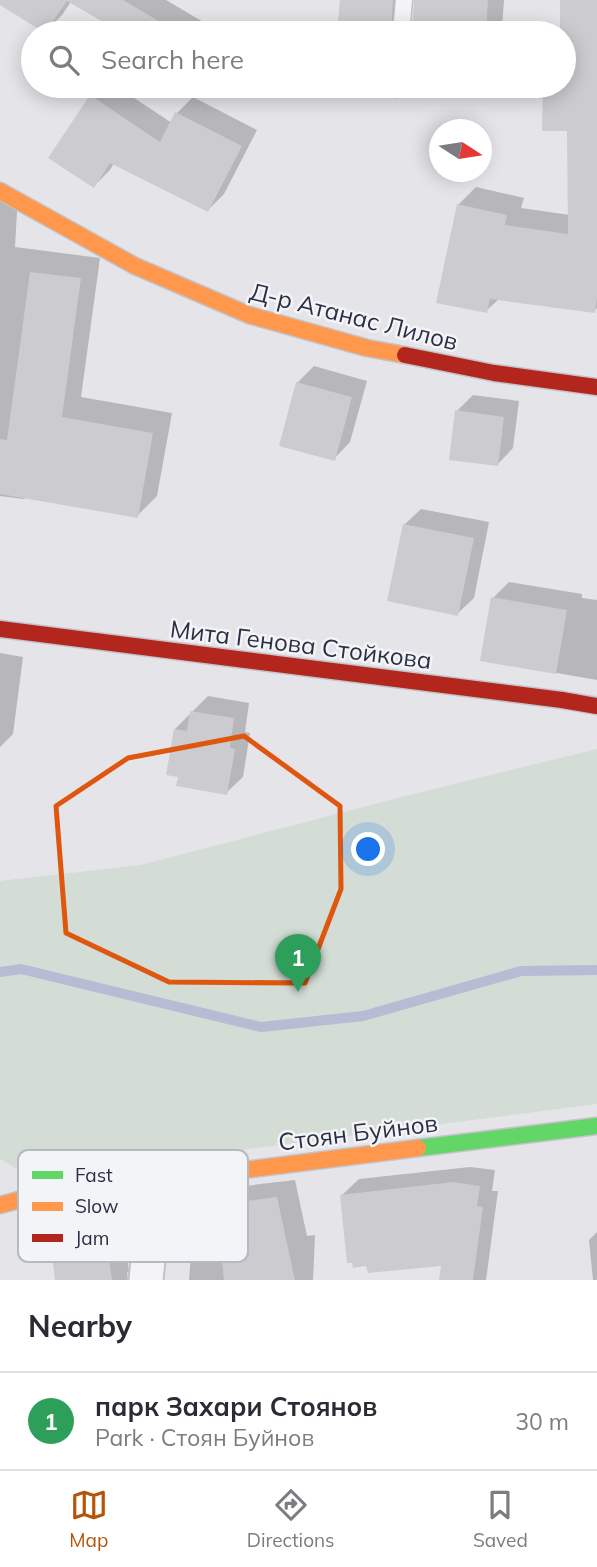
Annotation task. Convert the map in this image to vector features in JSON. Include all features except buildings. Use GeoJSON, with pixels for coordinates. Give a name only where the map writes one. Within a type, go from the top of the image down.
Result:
{"type":"FeatureCollection","features":[{"type":"Feature","properties":{"kind":"street","name":"Д-р Атанас Лилов"},"geometry":{"type":"LineString","coordinates":[[0,191],[135,266],[249,316],[367,348],[494,373],[597,387]]}},
{"type":"Feature","properties":{"kind":"street","name":"Мита Генова Стойкова"},"geometry":{"type":"LineString","coordinates":[[0,629],[597,706]]}},
{"type":"Feature","properties":{"kind":"street","name":"Стоян Буйнов"},"geometry":{"type":"LineString","coordinates":[[248,1169],[597,1126]]}},
{"type":"Feature","properties":{"kind":"street","name":"Стоян Буйнов"},"geometry":{"type":"LineString","coordinates":[[0,1205],[18,1200]]}},
{"type":"Feature","properties":{"kind":"street"},"geometry":{"type":"LineString","coordinates":[[146,1280],[148,1262]]}},
{"type":"Feature","properties":{"kind":"lane"},"geometry":{"type":"LineString","coordinates":[[402,21],[404,0]]}},
{"type":"Feature","properties":{"kind":"highlighted area"},"geometry":{"type":"Polygon","coordinates":[[[244,736],[340,806],[341,889],[305,983],[169,982],[66,933],[56,806],[128,758],[244,736]]]}},
{"type":"Feature","properties":{"kind":"shaded area"},"geometry":{"type":"Polygon","coordinates":[[[597,749],[597,1104],[240,1150],[18,1150],[18,1170],[0,1159],[0,881],[141,865],[597,749]]]}},
{"type":"Feature","properties":{"kind":"waterway"},"geometry":{"type":"LineString","coordinates":[[0,972],[21,969],[261,1027],[363,1016],[521,971],[597,970]]}},
{"type":"Feature","properties":{"kind":"traffic: fast"},"geometry":{"type":"LineString","coordinates":[[418,1148],[597,1126]]}},
{"type":"Feature","properties":{"kind":"traffic: slow"},"geometry":{"type":"LineString","coordinates":[[0,191],[135,266],[249,315],[367,348],[405,355]]}},
{"type":"Feature","properties":{"kind":"traffic: slow"},"geometry":{"type":"LineString","coordinates":[[248,1169],[418,1148]]}},
{"type":"Feature","properties":{"kind":"traffic: slow"},"geometry":{"type":"LineString","coordinates":[[0,1205],[18,1200]]}},
{"type":"Feature","properties":{"kind":"traffic: jam"},"geometry":{"type":"LineString","coordinates":[[405,355],[494,373],[597,387]]}},
{"type":"Feature","properties":{"kind":"traffic: jam"},"geometry":{"type":"LineString","coordinates":[[0,629],[597,706]]}},
{"type":"Feature","properties":{"kind":"place","name":"парк Захари Стоянов"},"geometry":{"type":"Point","coordinates":[298,992]}}]}
